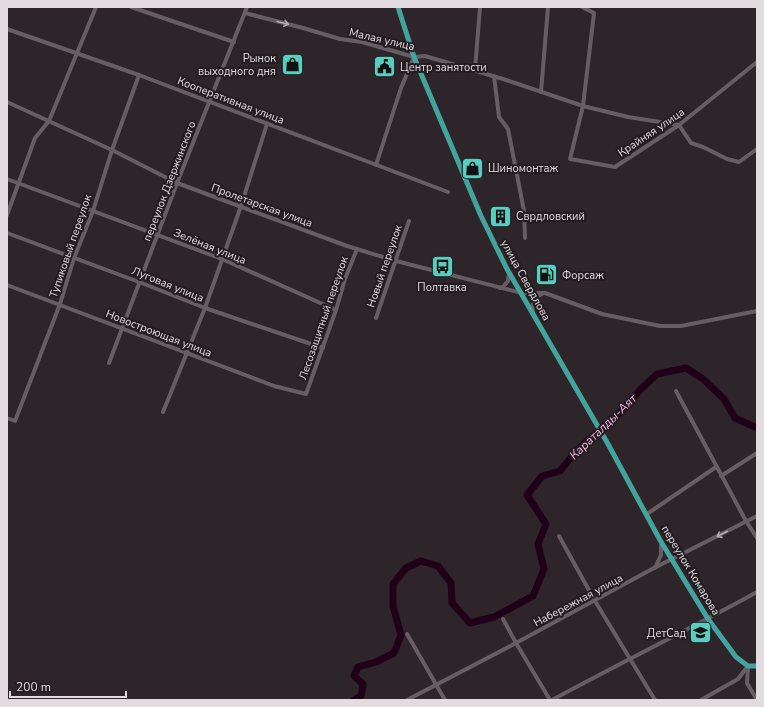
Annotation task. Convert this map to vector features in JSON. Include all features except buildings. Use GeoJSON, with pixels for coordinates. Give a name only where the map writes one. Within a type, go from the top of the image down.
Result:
{"type":"FeatureCollection","features":[{"type":"Feature","properties":{"kind":"main road","name":"улица Свердлова"},"geometry":{"type":"LineString","coordinates":[[398,7],[414,57],[481,216],[507,269],[608,444]]}},
{"type":"Feature","properties":{"kind":"main road","name":"переулок Комарова"},"geometry":{"type":"LineString","coordinates":[[608,444],[660,540],[708,619],[736,657],[748,666]]}},
{"type":"Feature","properties":{"kind":"main road"},"geometry":{"type":"LineString","coordinates":[[748,666],[757,666]]}},
{"type":"Feature","properties":{"kind":"street"},"geometry":{"type":"LineString","coordinates":[[7,215],[35,138],[49,121],[96,7]]}},
{"type":"Feature","properties":{"kind":"street"},"geometry":{"type":"LineString","coordinates":[[131,7],[234,42]]}},
{"type":"Feature","properties":{"kind":"street","name":"переулок Дзержинского"},"geometry":{"type":"LineString","coordinates":[[110,363],[177,183],[248,7]]}},
{"type":"Feature","properties":{"kind":"street"},"geometry":{"type":"LineString","coordinates":[[475,70],[480,7]]}},
{"type":"Feature","properties":{"kind":"street"},"geometry":{"type":"LineString","coordinates":[[541,92],[548,7]]}},
{"type":"Feature","properties":{"kind":"street"},"geometry":{"type":"LineString","coordinates":[[582,7],[594,13],[583,106]]}},
{"type":"Feature","properties":{"kind":"street","name":"Малая улица"},"geometry":{"type":"LineString","coordinates":[[245,13],[340,38],[362,42],[414,57],[425,56],[494,76],[583,106],[628,117],[679,125]]}},
{"type":"Feature","properties":{"kind":"street","name":"Кооперативная улица"},"geometry":{"type":"LineString","coordinates":[[7,29],[139,75],[448,192]]}},
{"type":"Feature","properties":{"kind":"street"},"geometry":{"type":"LineString","coordinates":[[376,165],[401,88],[414,57]]}},
{"type":"Feature","properties":{"kind":"street","name":"Крайняя улица"},"geometry":{"type":"LineString","coordinates":[[583,106],[570,159],[615,167],[679,125],[757,62]]}},
{"type":"Feature","properties":{"kind":"street","name":"Тупиковый переулок"},"geometry":{"type":"LineString","coordinates":[[7,418],[15,421],[60,304],[74,258],[93,210],[112,150],[139,75]]}},
{"type":"Feature","properties":{"kind":"street"},"geometry":{"type":"LineString","coordinates":[[494,76],[500,117],[508,129],[524,211],[525,238]]}},
{"type":"Feature","properties":{"kind":"street","name":"Пролетарская улица"},"geometry":{"type":"LineString","coordinates":[[7,102],[112,150],[177,183],[357,249],[396,262],[499,288],[522,293],[545,293]]}},
{"type":"Feature","properties":{"kind":"street"},"geometry":{"type":"LineString","coordinates":[[163,412],[205,308],[241,206],[267,124]]}},
{"type":"Feature","properties":{"kind":"street"},"geometry":{"type":"LineString","coordinates":[[679,125],[691,143],[703,147],[727,160],[739,162],[757,149]]}},
{"type":"Feature","properties":{"kind":"street","name":"Зелёная улица"},"geometry":{"type":"LineString","coordinates":[[7,179],[93,210],[222,260],[336,310]]}},
{"type":"Feature","properties":{"kind":"street","name":"Новый переулок"},"geometry":{"type":"LineString","coordinates":[[376,318],[409,221]]}},
{"type":"Feature","properties":{"kind":"street","name":"Луговая улица"},"geometry":{"type":"LineString","coordinates":[[7,233],[140,282],[205,308],[323,348]]}},
{"type":"Feature","properties":{"kind":"street","name":"Лесозащитный переулок"},"geometry":{"type":"LineString","coordinates":[[306,394],[336,310],[345,278],[357,249]]}},
{"type":"Feature","properties":{"kind":"street"},"geometry":{"type":"LineString","coordinates":[[499,288],[503,287],[508,281],[509,276],[507,269]]}},
{"type":"Feature","properties":{"kind":"street","name":"Новостроющая улица"},"geometry":{"type":"LineString","coordinates":[[7,285],[274,386],[306,394]]}},
{"type":"Feature","properties":{"kind":"street"},"geometry":{"type":"LineString","coordinates":[[533,315],[532,303],[535,298],[545,293],[602,314],[660,326],[681,326],[757,311]]}},
{"type":"Feature","properties":{"kind":"street"},"geometry":{"type":"LineString","coordinates":[[676,391],[716,467],[757,538]]}},
{"type":"Feature","properties":{"kind":"street"},"geometry":{"type":"LineString","coordinates":[[721,476],[757,453]]}},
{"type":"Feature","properties":{"kind":"street"},"geometry":{"type":"LineString","coordinates":[[647,514],[716,467]]}},
{"type":"Feature","properties":{"kind":"street","name":"Набережная улица"},"geometry":{"type":"LineString","coordinates":[[407,700],[516,644],[654,568],[757,516]]}},
{"type":"Feature","properties":{"kind":"street"},"geometry":{"type":"LineString","coordinates":[[558,536],[595,601],[655,700]]}},
{"type":"Feature","properties":{"kind":"street"},"geometry":{"type":"LineString","coordinates":[[654,568],[661,555],[662,545],[660,540]]}},
{"type":"Feature","properties":{"kind":"street"},"geometry":{"type":"LineString","coordinates":[[503,619],[516,644],[551,700],[757,592]]}},
{"type":"Feature","properties":{"kind":"street"},"geometry":{"type":"LineString","coordinates":[[407,634],[445,700]]}},
{"type":"Feature","properties":{"kind":"street"},"geometry":{"type":"LineString","coordinates":[[701,700],[738,679],[748,666]]}},
{"type":"Feature","properties":{"kind":"street"},"geometry":{"type":"LineString","coordinates":[[748,666],[747,684],[757,700]]}},
{"type":"Feature","properties":{"kind":"waterway","name":"Караталды-Аят"},"geometry":{"type":"LineString","coordinates":[[354,700],[361,696],[363,684],[354,676],[358,667],[376,662],[394,653],[401,635],[393,606],[393,584],[406,568],[421,561],[438,566],[451,583],[452,603],[470,623],[494,617],[533,596],[544,569],[538,544],[546,524],[527,495],[542,476],[560,471],[577,450],[622,411],[640,390],[657,374],[686,368],[703,379],[724,399],[735,418],[757,428]]}},
{"type":"Feature","properties":{"kind":"place","name":"Рынок выходного дня"},"geometry":{"type":"Point","coordinates":[292,64]}},
{"type":"Feature","properties":{"kind":"place","name":"Центр занятости"},"geometry":{"type":"Point","coordinates":[385,67]}},
{"type":"Feature","properties":{"kind":"place","name":"Шиномонтаж"},"geometry":{"type":"Point","coordinates":[473,168]}},
{"type":"Feature","properties":{"kind":"place","name":"Сврдловский"},"geometry":{"type":"Point","coordinates":[501,216]}},
{"type":"Feature","properties":{"kind":"place","name":"Полтавка"},"geometry":{"type":"Point","coordinates":[442,267]}},
{"type":"Feature","properties":{"kind":"place","name":"Форсаж"},"geometry":{"type":"Point","coordinates":[546,275]}},
{"type":"Feature","properties":{"kind":"place","name":"ДетСад"},"geometry":{"type":"Point","coordinates":[701,633]}}]}
